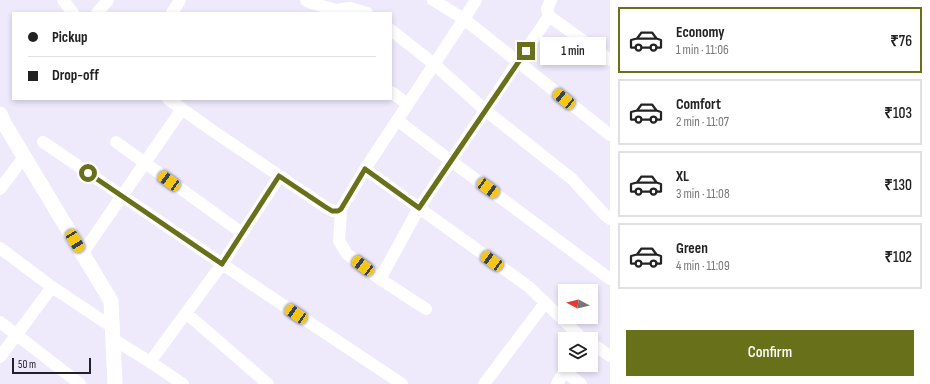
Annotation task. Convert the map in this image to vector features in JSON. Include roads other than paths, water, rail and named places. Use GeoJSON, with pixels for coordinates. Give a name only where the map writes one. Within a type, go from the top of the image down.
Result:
{"type":"FeatureCollection","features":[{"type":"Feature","properties":{"kind":"street"},"geometry":{"type":"LineString","coordinates":[[63,0],[71,12]]}},
{"type":"Feature","properties":{"kind":"street"},"geometry":{"type":"LineString","coordinates":[[98,12],[108,0]]}},
{"type":"Feature","properties":{"kind":"street"},"geometry":{"type":"LineString","coordinates":[[306,0],[311,3],[336,10],[350,8],[364,12]]}},
{"type":"Feature","properties":{"kind":"street"},"geometry":{"type":"LineString","coordinates":[[433,0],[464,19],[610,135]]}},
{"type":"Feature","properties":{"kind":"street"},"geometry":{"type":"LineString","coordinates":[[426,309],[380,279],[347,254],[339,241],[341,209],[365,169],[476,0]]}},
{"type":"Feature","properties":{"kind":"street"},"geometry":{"type":"LineString","coordinates":[[551,0],[547,9],[549,16],[610,60]]}},
{"type":"Feature","properties":{"kind":"street"},"geometry":{"type":"LineString","coordinates":[[380,279],[419,208],[549,16]]}},
{"type":"Feature","properties":{"kind":"street"},"geometry":{"type":"LineString","coordinates":[[392,31],[434,64],[485,110],[572,179],[610,219]]}},
{"type":"Feature","properties":{"kind":"street"},"geometry":{"type":"LineString","coordinates":[[392,93],[408,104]]}},
{"type":"Feature","properties":{"kind":"street"},"geometry":{"type":"LineString","coordinates":[[169,100],[324,206],[332,211],[338,211],[341,209]]}},
{"type":"Feature","properties":{"kind":"street"},"geometry":{"type":"LineString","coordinates":[[82,254],[182,109]]}},
{"type":"Feature","properties":{"kind":"street"},"geometry":{"type":"LineString","coordinates":[[0,114],[24,157],[111,301],[115,384]]}},
{"type":"Feature","properties":{"kind":"street"},"geometry":{"type":"LineString","coordinates":[[398,120],[610,279]]}},
{"type":"Feature","properties":{"kind":"street"},"geometry":{"type":"LineString","coordinates":[[42,142],[402,384]]}},
{"type":"Feature","properties":{"kind":"street"},"geometry":{"type":"LineString","coordinates":[[116,142],[242,233]]}},
{"type":"Feature","properties":{"kind":"street"},"geometry":{"type":"LineString","coordinates":[[0,189],[24,157]]}},
{"type":"Feature","properties":{"kind":"street"},"geometry":{"type":"LineString","coordinates":[[365,169],[529,287],[575,332]]}},
{"type":"Feature","properties":{"kind":"street"},"geometry":{"type":"LineString","coordinates":[[150,362],[222,264],[279,176]]}},
{"type":"Feature","properties":{"kind":"street"},"geometry":{"type":"LineString","coordinates":[[0,248],[150,362],[183,384]]}},
{"type":"Feature","properties":{"kind":"street"},"geometry":{"type":"LineString","coordinates":[[0,357],[52,288]]}},
{"type":"Feature","properties":{"kind":"street"},"geometry":{"type":"LineString","coordinates":[[484,384],[545,303]]}},
{"type":"Feature","properties":{"kind":"street"},"geometry":{"type":"LineString","coordinates":[[186,313],[268,384]]}},
{"type":"Feature","properties":{"kind":"street"},"geometry":{"type":"LineString","coordinates":[[0,322],[80,384]]}},
{"type":"Feature","properties":{"kind":"street"},"geometry":{"type":"LineString","coordinates":[[598,348],[610,356]]}},
{"type":"Feature","properties":{"kind":"street"},"geometry":{"type":"LineString","coordinates":[[557,384],[564,372]]}},
{"type":"Feature","properties":{"kind":"street"},"geometry":{"type":"LineString","coordinates":[[570,372],[581,384]]}}]}
